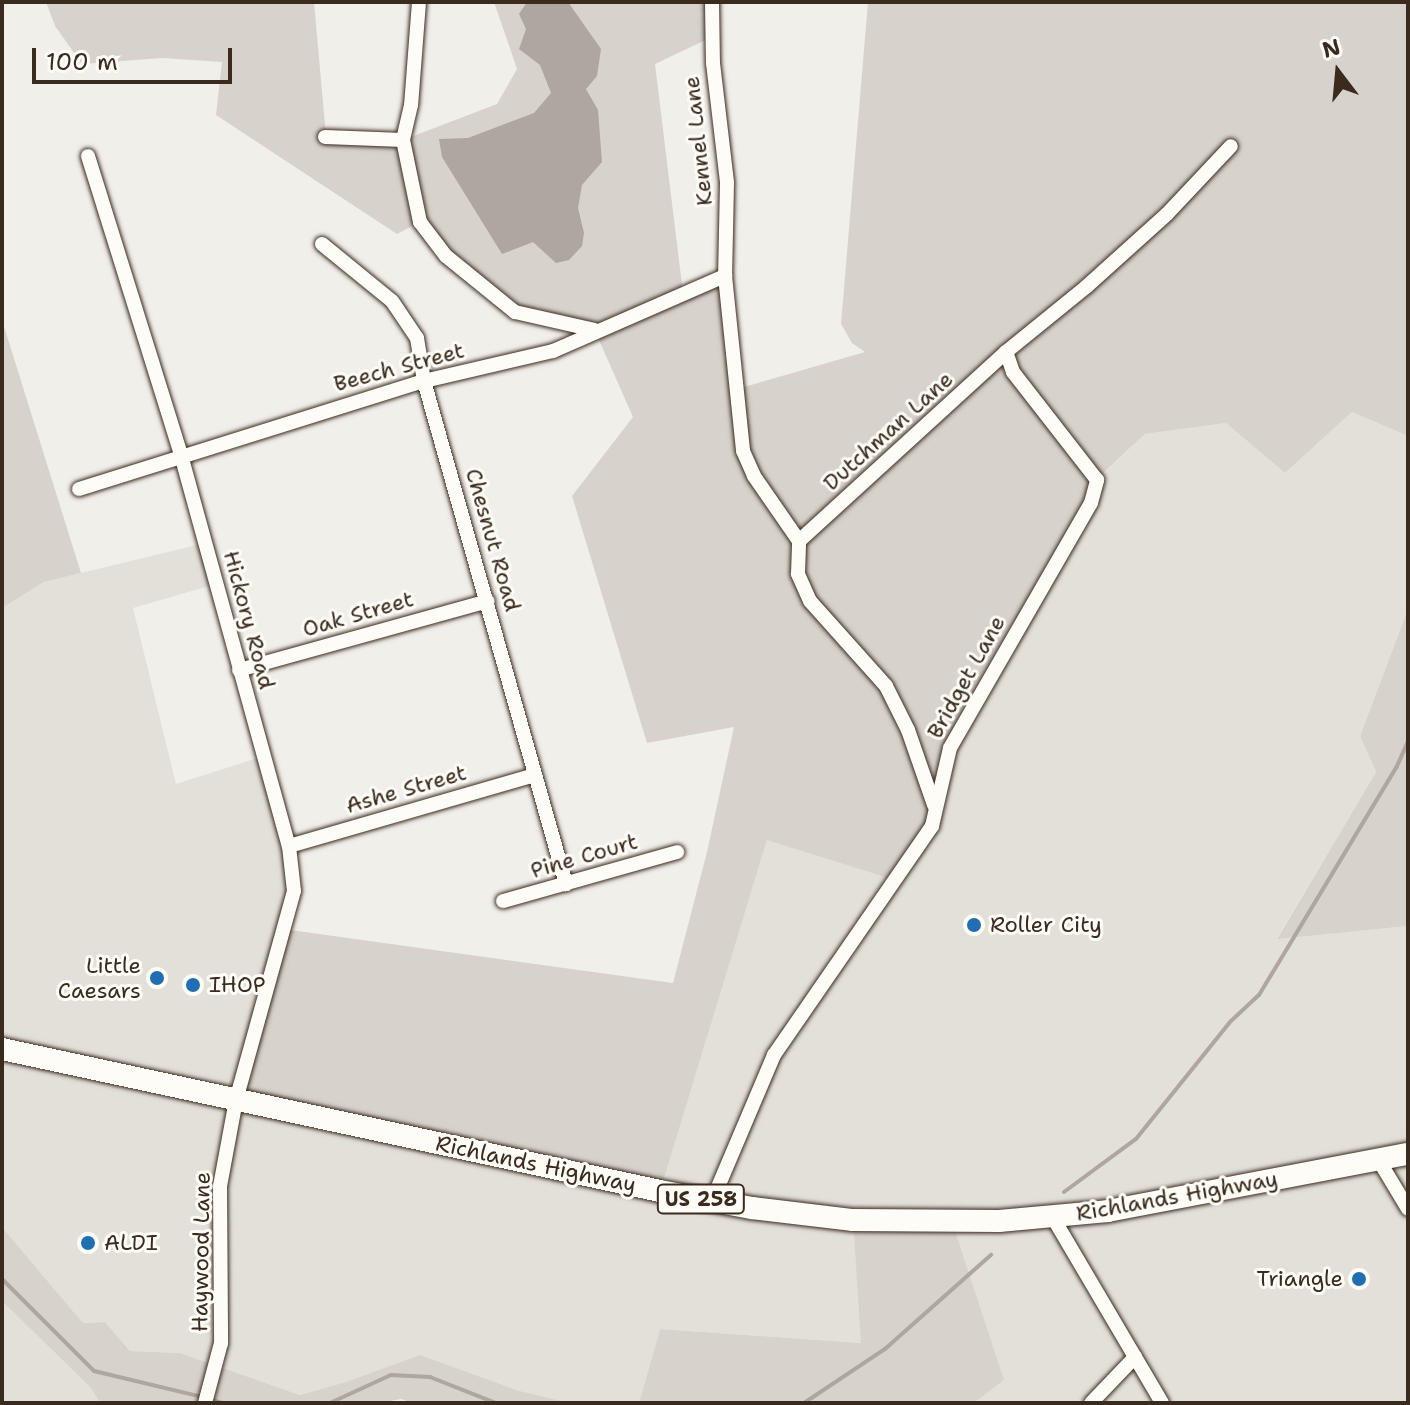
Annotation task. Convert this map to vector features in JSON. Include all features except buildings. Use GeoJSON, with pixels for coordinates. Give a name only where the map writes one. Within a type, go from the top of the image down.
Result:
{"type":"FeatureCollection","features":[{"type":"Feature","properties":{"kind":"main road","name":"Richlands Highway"},"geometry":{"type":"LineString","coordinates":[[2,1049],[712,1201],[853,1220],[984,1221],[1052,1216],[1167,1201],[1408,1154]]}},
{"type":"Feature","properties":{"kind":"street"},"geometry":{"type":"LineString","coordinates":[[419,2],[411,105],[403,140],[420,222],[446,256],[515,312],[595,331]]}},
{"type":"Feature","properties":{"kind":"street","name":"Kennel Lane"},"geometry":{"type":"LineString","coordinates":[[712,2],[713,63],[727,183],[725,276],[743,451],[754,476],[799,541]]}},
{"type":"Feature","properties":{"kind":"street"},"geometry":{"type":"LineString","coordinates":[[325,137],[403,140]]}},
{"type":"Feature","properties":{"kind":"street","name":"Dutchman Lane"},"geometry":{"type":"LineString","coordinates":[[799,541],[1006,352],[1086,287],[1167,214],[1231,146]]}},
{"type":"Feature","properties":{"kind":"street","name":"Hickory Road"},"geometry":{"type":"LineString","coordinates":[[88,156],[181,455],[289,846],[294,891],[236,1100]]}},
{"type":"Feature","properties":{"kind":"street","name":"Chesnut Road"},"geometry":{"type":"LineString","coordinates":[[322,244],[392,301],[417,338],[424,381],[566,884]]}},
{"type":"Feature","properties":{"kind":"street","name":"Beech Street"},"geometry":{"type":"LineString","coordinates":[[79,489],[424,381],[553,351],[725,276]]}},
{"type":"Feature","properties":{"kind":"street","name":"Bridget Lane"},"geometry":{"type":"LineString","coordinates":[[712,1201],[774,1055],[932,826],[934,805],[950,748],[1091,503],[1097,480],[1013,372],[1006,352]]}},
{"type":"Feature","properties":{"kind":"street"},"geometry":{"type":"LineString","coordinates":[[799,541],[798,574],[810,601],[886,686],[908,730],[934,805]]}},
{"type":"Feature","properties":{"kind":"street","name":"Oak Street"},"geometry":{"type":"LineString","coordinates":[[239,670],[488,601]]}},
{"type":"Feature","properties":{"kind":"street","name":"Ashe Street"},"geometry":{"type":"LineString","coordinates":[[289,846],[535,775]]}},
{"type":"Feature","properties":{"kind":"street","name":"Pine Court"},"geometry":{"type":"LineString","coordinates":[[503,901],[677,852]]}},
{"type":"Feature","properties":{"kind":"street","name":"Haywood Lane"},"geometry":{"type":"LineString","coordinates":[[205,1403],[221,1343],[220,1186],[236,1100]]}},
{"type":"Feature","properties":{"kind":"street"},"geometry":{"type":"LineString","coordinates":[[1378,1159],[1408,1209]]}},
{"type":"Feature","properties":{"kind":"street"},"geometry":{"type":"LineString","coordinates":[[1052,1216],[1162,1403]]}},
{"type":"Feature","properties":{"kind":"street"},"geometry":{"type":"LineString","coordinates":[[1091,1403],[1135,1357]]}},
{"type":"Feature","properties":{"kind":"shaded area"},"geometry":{"type":"Polygon","coordinates":[[[46,2],[314,2],[326,136],[403,140],[497,104],[517,69],[494,2],[712,2],[714,36],[655,64],[683,293],[725,276],[737,389],[865,352],[852,343],[841,324],[868,2],[1408,2],[1408,436],[1352,412],[1285,473],[1226,423],[1145,434],[1097,479],[950,748],[932,826],[895,880],[767,840],[660,1191],[236,1100],[283,929],[673,983],[707,852],[734,727],[647,743],[572,496],[633,417],[595,331],[515,312],[420,222],[397,234],[216,115],[222,62],[162,58],[82,64],[55,26],[46,2]]]}},
{"type":"Feature","properties":{"kind":"shaded area"},"geometry":{"type":"Polygon","coordinates":[[[527,2],[568,2],[601,49],[597,76],[586,89],[598,110],[602,162],[582,185],[578,208],[584,233],[582,246],[569,260],[556,263],[533,242],[502,254],[442,157],[439,139],[468,138],[534,113],[551,93],[540,65],[519,49],[526,29],[519,14],[527,2]]]}},
{"type":"Feature","properties":{"kind":"shaded area"},"geometry":{"type":"Polygon","coordinates":[[[2,320],[81,573],[44,582],[2,608],[2,320]]]}},
{"type":"Feature","properties":{"kind":"shaded area"},"geometry":{"type":"Polygon","coordinates":[[[1352,412],[1408,436],[1408,609],[1360,736],[1376,772],[1277,938],[1408,926],[1408,1403],[974,1403],[1004,1380],[853,1220],[862,1343],[660,1329],[639,1403],[570,1403],[516,1390],[349,1381],[300,1395],[180,1353],[130,1351],[105,1322],[83,1323],[2,1227],[2,608],[44,582],[205,543],[216,584],[133,608],[176,784],[264,756],[294,891],[237,1100],[659,1191],[767,840],[950,748],[1097,480],[1145,434],[1226,423],[1285,473],[1352,412]]]}},
{"type":"Feature","properties":{"kind":"shaded area"},"geometry":{"type":"Polygon","coordinates":[[[1408,609],[1408,926],[1277,939],[1376,772],[1360,736],[1408,609]]]}},
{"type":"Feature","properties":{"kind":"shaded area"},"geometry":{"type":"Polygon","coordinates":[[[853,1220],[952,1222],[1004,1380],[974,1403],[639,1403],[660,1329],[861,1343],[853,1220]]]}},
{"type":"Feature","properties":{"kind":"shaded area"},"geometry":{"type":"Polygon","coordinates":[[[2,1227],[83,1323],[105,1322],[130,1351],[180,1353],[300,1395],[420,1355],[516,1390],[570,1403],[412,1403],[401,1399],[379,1403],[100,1403],[91,1388],[2,1301],[2,1227]]]}},
{"type":"Feature","properties":{"kind":"shaded area"},"geometry":{"type":"Polygon","coordinates":[[[2,1301],[91,1388],[100,1403],[2,1403],[2,1301]]]}},
{"type":"Feature","properties":{"kind":"waterway"},"geometry":{"type":"LineString","coordinates":[[1064,1192],[1136,1139],[1231,1021],[1259,995],[1397,766],[1408,741]]}},
{"type":"Feature","properties":{"kind":"waterway"},"geometry":{"type":"LineString","coordinates":[[804,1403],[885,1349],[991,1255]]}},
{"type":"Feature","properties":{"kind":"waterway"},"geometry":{"type":"LineString","coordinates":[[2,1279],[94,1371],[202,1397]]}},
{"type":"Feature","properties":{"kind":"waterway"},"geometry":{"type":"LineString","coordinates":[[330,1403],[391,1375],[430,1377],[496,1403]]}},
{"type":"Feature","properties":{"kind":"waterway"},"geometry":{"type":"LineString","coordinates":[[211,1400],[223,1403]]}},
{"type":"Feature","properties":{"kind":"place","name":"Roller City"},"geometry":{"type":"Point","coordinates":[974,925]}},
{"type":"Feature","properties":{"kind":"place","name":"Little Caesars"},"geometry":{"type":"Point","coordinates":[157,978]}},
{"type":"Feature","properties":{"kind":"place","name":"IHOP"},"geometry":{"type":"Point","coordinates":[193,985]}},
{"type":"Feature","properties":{"kind":"place","name":"ALDI"},"geometry":{"type":"Point","coordinates":[88,1243]}},
{"type":"Feature","properties":{"kind":"place","name":"Triangle"},"geometry":{"type":"Point","coordinates":[1359,1279]}}]}
